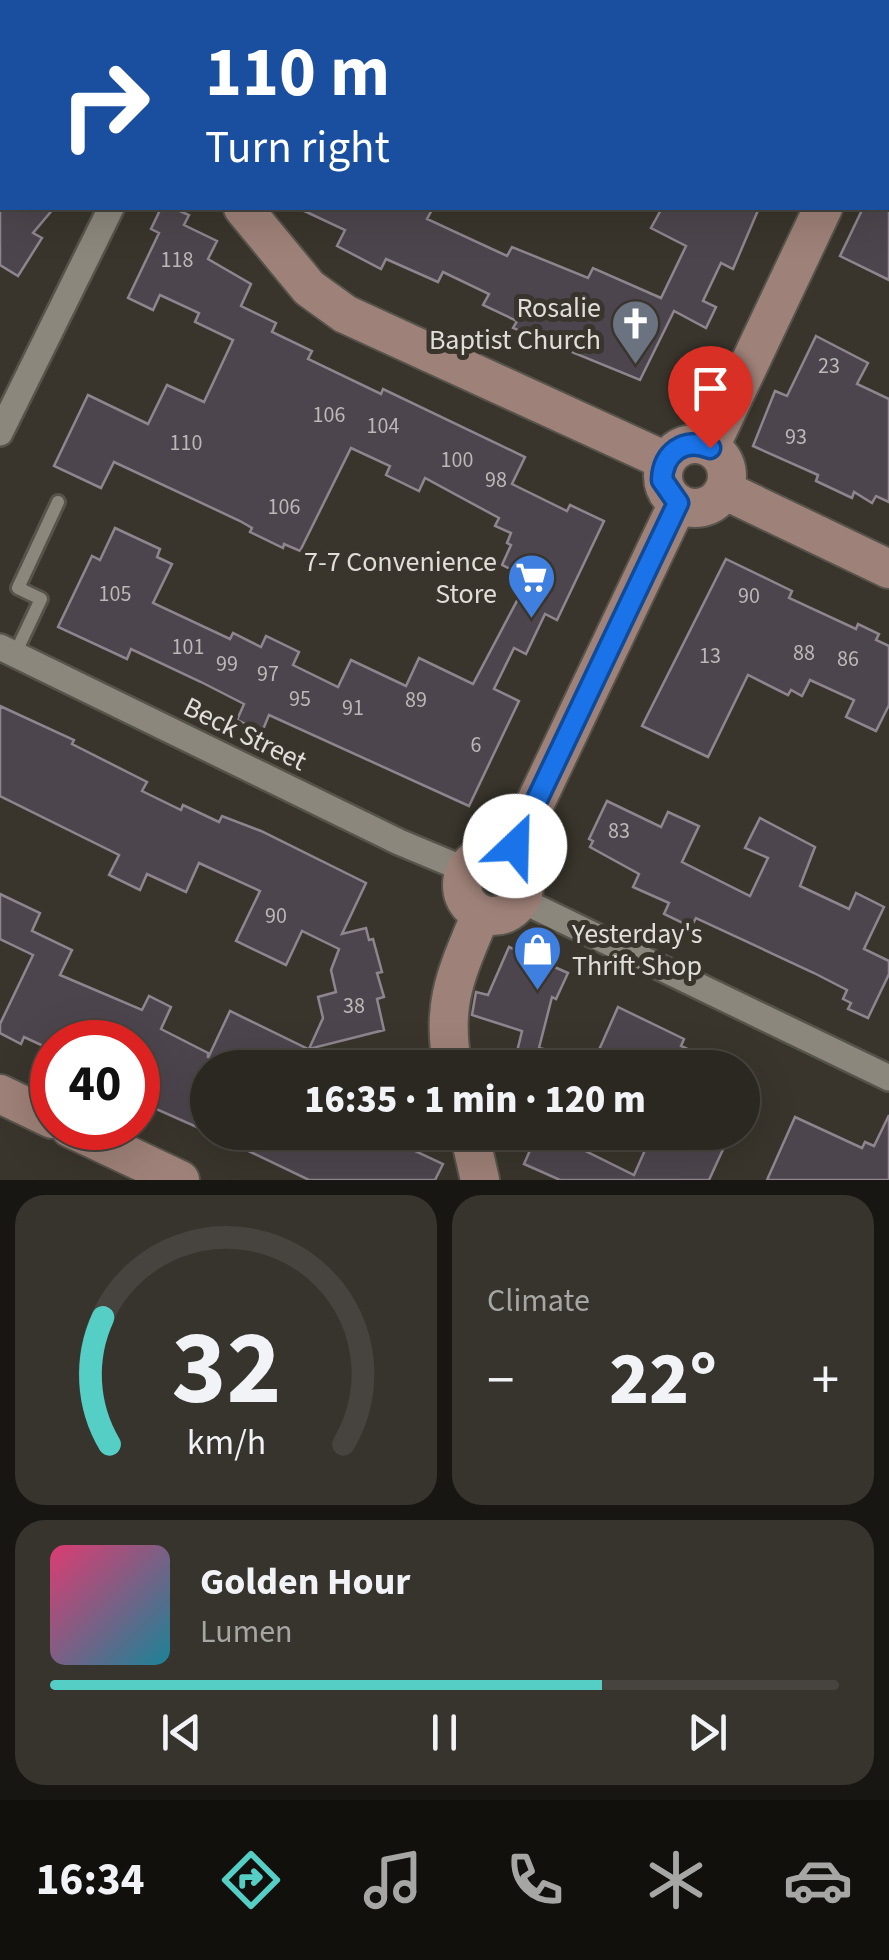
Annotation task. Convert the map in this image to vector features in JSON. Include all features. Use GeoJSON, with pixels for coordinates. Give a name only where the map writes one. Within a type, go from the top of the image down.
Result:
{"type":"FeatureCollection","features":[{"type":"Feature","properties":{"kind":"street"},"geometry":{"type":"LineString","coordinates":[[0,433],[110,210]]}},
{"type":"Feature","properties":{"kind":"street"},"geometry":{"type":"LineString","coordinates":[[245,210],[309,288],[345,314],[666,461]]}},
{"type":"Feature","properties":{"kind":"street"},"geometry":{"type":"LineString","coordinates":[[710,448],[822,210]]}},
{"type":"Feature","properties":{"kind":"street"},"geometry":{"type":"LineString","coordinates":[[690,444],[710,448],[724,462],[724,490],[709,504],[688,507],[678,503],[662,480],[666,461],[680,447],[690,444]]}},
{"type":"Feature","properties":{"kind":"street"},"geometry":{"type":"LineString","coordinates":[[724,490],[889,569]]}},
{"type":"Feature","properties":{"kind":"street"},"geometry":{"type":"LineString","coordinates":[[509,858],[678,503]]}},
{"type":"Feature","properties":{"kind":"street","name":"Beck Street"},"geometry":{"type":"LineString","coordinates":[[8,650],[399,842],[466,870]]}},
{"type":"Feature","properties":{"kind":"street"},"geometry":{"type":"LineString","coordinates":[[490,854],[509,858],[517,864],[525,881],[521,900],[508,913],[481,914],[472,908],[462,890],[466,870],[472,862],[490,854]]}},
{"type":"Feature","properties":{"kind":"street"},"geometry":{"type":"LineString","coordinates":[[521,900],[889,1078]]}},
{"type":"Feature","properties":{"kind":"street"},"geometry":{"type":"LineString","coordinates":[[450,1050],[450,990],[481,914]]}},
{"type":"Feature","properties":{"kind":"street"},"geometry":{"type":"LineString","coordinates":[[0,1094],[30,1108]]}},
{"type":"Feature","properties":{"kind":"street"},"geometry":{"type":"LineString","coordinates":[[117,1150],[180,1180]]}},
{"type":"Feature","properties":{"kind":"street"},"geometry":{"type":"LineString","coordinates":[[473,1150],[480,1180]]}},
{"type":"Feature","properties":{"kind":"lane"},"geometry":{"type":"LineString","coordinates":[[8,650],[42,599],[18,588],[58,502]]}},
{"type":"Feature","properties":{"kind":"building"},"geometry":{"type":"Polygon","coordinates":[[[0,210],[52,210],[33,233],[42,238],[18,276],[0,265],[0,210]]]}},
{"type":"Feature","properties":{"kind":"building"},"geometry":{"type":"Polygon","coordinates":[[[160,210],[189,215],[184,225],[217,241],[208,259],[251,284],[241,306],[276,323],[272,332],[312,351],[308,359],[381,394],[383,389],[525,457],[512,484],[567,511],[570,505],[604,521],[557,620],[545,614],[526,654],[514,648],[494,689],[519,701],[469,806],[269,715],[262,732],[237,720],[244,704],[131,649],[127,659],[58,627],[92,556],[100,560],[115,528],[160,549],[157,557],[172,564],[153,603],[230,639],[233,633],[261,647],[266,636],[299,652],[293,665],[338,687],[351,660],[406,686],[419,658],[473,684],[529,578],[502,565],[511,545],[507,543],[511,533],[495,526],[499,518],[425,478],[419,491],[386,475],[390,466],[351,448],[300,551],[284,544],[283,548],[250,532],[252,528],[240,521],[114,462],[101,488],[54,466],[88,395],[148,424],[167,385],[204,402],[233,340],[195,322],[199,313],[160,295],[153,310],[128,298],[159,233],[151,229],[160,210]]]}},
{"type":"Feature","properties":{"kind":"building"},"geometry":{"type":"Polygon","coordinates":[[[302,210],[432,210],[427,219],[507,256],[512,247],[588,278],[593,268],[661,298],[686,246],[651,228],[661,210],[758,210],[733,269],[721,263],[703,301],[716,307],[706,328],[674,311],[640,380],[513,328],[517,321],[483,305],[489,294],[443,272],[438,282],[386,259],[381,269],[337,246],[345,230],[302,210]]]}},
{"type":"Feature","properties":{"kind":"building"},"geometry":{"type":"Polygon","coordinates":[[[862,210],[889,210],[889,280],[840,256],[862,210]]]}},
{"type":"Feature","properties":{"kind":"building"},"geometry":{"type":"Polygon","coordinates":[[[816,336],[868,363],[857,384],[889,399],[889,502],[876,496],[872,503],[854,492],[852,498],[816,481],[818,475],[753,446],[775,391],[787,396],[816,336]]]}},
{"type":"Feature","properties":{"kind":"building"},"geometry":{"type":"Polygon","coordinates":[[[726,559],[792,591],[789,598],[856,629],[858,624],[879,634],[876,640],[889,646],[889,705],[876,731],[846,717],[854,700],[810,680],[802,696],[791,690],[788,695],[748,675],[708,757],[642,726],[726,559]]]}},
{"type":"Feature","properties":{"kind":"building"},"geometry":{"type":"Polygon","coordinates":[[[0,706],[74,740],[72,744],[147,782],[142,791],[181,810],[183,805],[219,822],[222,816],[261,831],[366,883],[342,934],[366,928],[369,940],[373,939],[382,972],[377,973],[384,997],[377,999],[384,1030],[309,1049],[323,1018],[318,997],[336,992],[331,970],[339,949],[302,931],[286,965],[236,941],[260,891],[199,863],[186,892],[147,874],[140,890],[109,875],[119,855],[0,796],[0,706]]]}},
{"type":"Feature","properties":{"kind":"building"},"geometry":{"type":"Polygon","coordinates":[[[607,801],[661,827],[668,812],[699,826],[682,862],[750,896],[768,858],[745,848],[760,818],[815,847],[800,886],[849,909],[856,893],[884,907],[864,949],[889,961],[889,974],[868,1018],[848,1009],[851,1003],[843,999],[847,990],[814,973],[696,918],[691,927],[664,914],[669,903],[633,887],[639,874],[590,847],[593,841],[589,839],[607,801]]]}},
{"type":"Feature","properties":{"kind":"building"},"geometry":{"type":"Polygon","coordinates":[[[0,894],[40,913],[32,931],[72,950],[60,975],[142,1010],[149,996],[171,1007],[161,1029],[202,1050],[190,1050],[190,1124],[160,1111],[160,1020],[30,1020],[30,1040],[24,1037],[21,1044],[0,1033],[0,1024],[33,955],[0,939],[0,894]]]}},
{"type":"Feature","properties":{"kind":"building","name":"Yesterday's Thrift Shop"},"geometry":{"type":"Polygon","coordinates":[[[509,947],[568,973],[556,999],[552,997],[539,1048],[548,1050],[517,1050],[522,1031],[472,1015],[476,992],[488,995],[509,947]]]}},
{"type":"Feature","properties":{"kind":"building"},"geometry":{"type":"Polygon","coordinates":[[[618,1007],[684,1039],[681,1046],[690,1050],[599,1050],[618,1007]]]}},
{"type":"Feature","properties":{"kind":"building"},"geometry":{"type":"Polygon","coordinates":[[[230,1011],[310,1050],[212,1050],[230,1011]]]}},
{"type":"Feature","properties":{"kind":"building"},"geometry":{"type":"Polygon","coordinates":[[[889,1115],[889,1180],[767,1180],[795,1117],[862,1148],[865,1142],[874,1146],[889,1115]]]}},
{"type":"Feature","properties":{"kind":"building"},"geometry":{"type":"Polygon","coordinates":[[[246,1150],[413,1150],[443,1164],[435,1180],[309,1180],[246,1150]]]}},
{"type":"Feature","properties":{"kind":"building"},"geometry":{"type":"Polygon","coordinates":[[[530,1150],[583,1150],[634,1175],[645,1150],[723,1150],[709,1180],[560,1180],[524,1164],[530,1150]]]}},
{"type":"Feature","properties":{"kind":"place","name":"Rosalie Baptist Church"},"geometry":{"type":"Point","coordinates":[636,366]}},
{"type":"Feature","properties":{"kind":"place","name":"7-7 Convenience Store"},"geometry":{"type":"Point","coordinates":[532,620]}},
{"type":"Feature","properties":{"kind":"place","name":"Yesterday's Thrift Shop"},"geometry":{"type":"Point","coordinates":[537,992]}},
{"type":"Feature","properties":{"kind":"route"},"geometry":{"type":"LineString","coordinates":[[515,846],[678,503],[662,480],[666,461],[680,447],[690,444],[710,448]]}}]}
